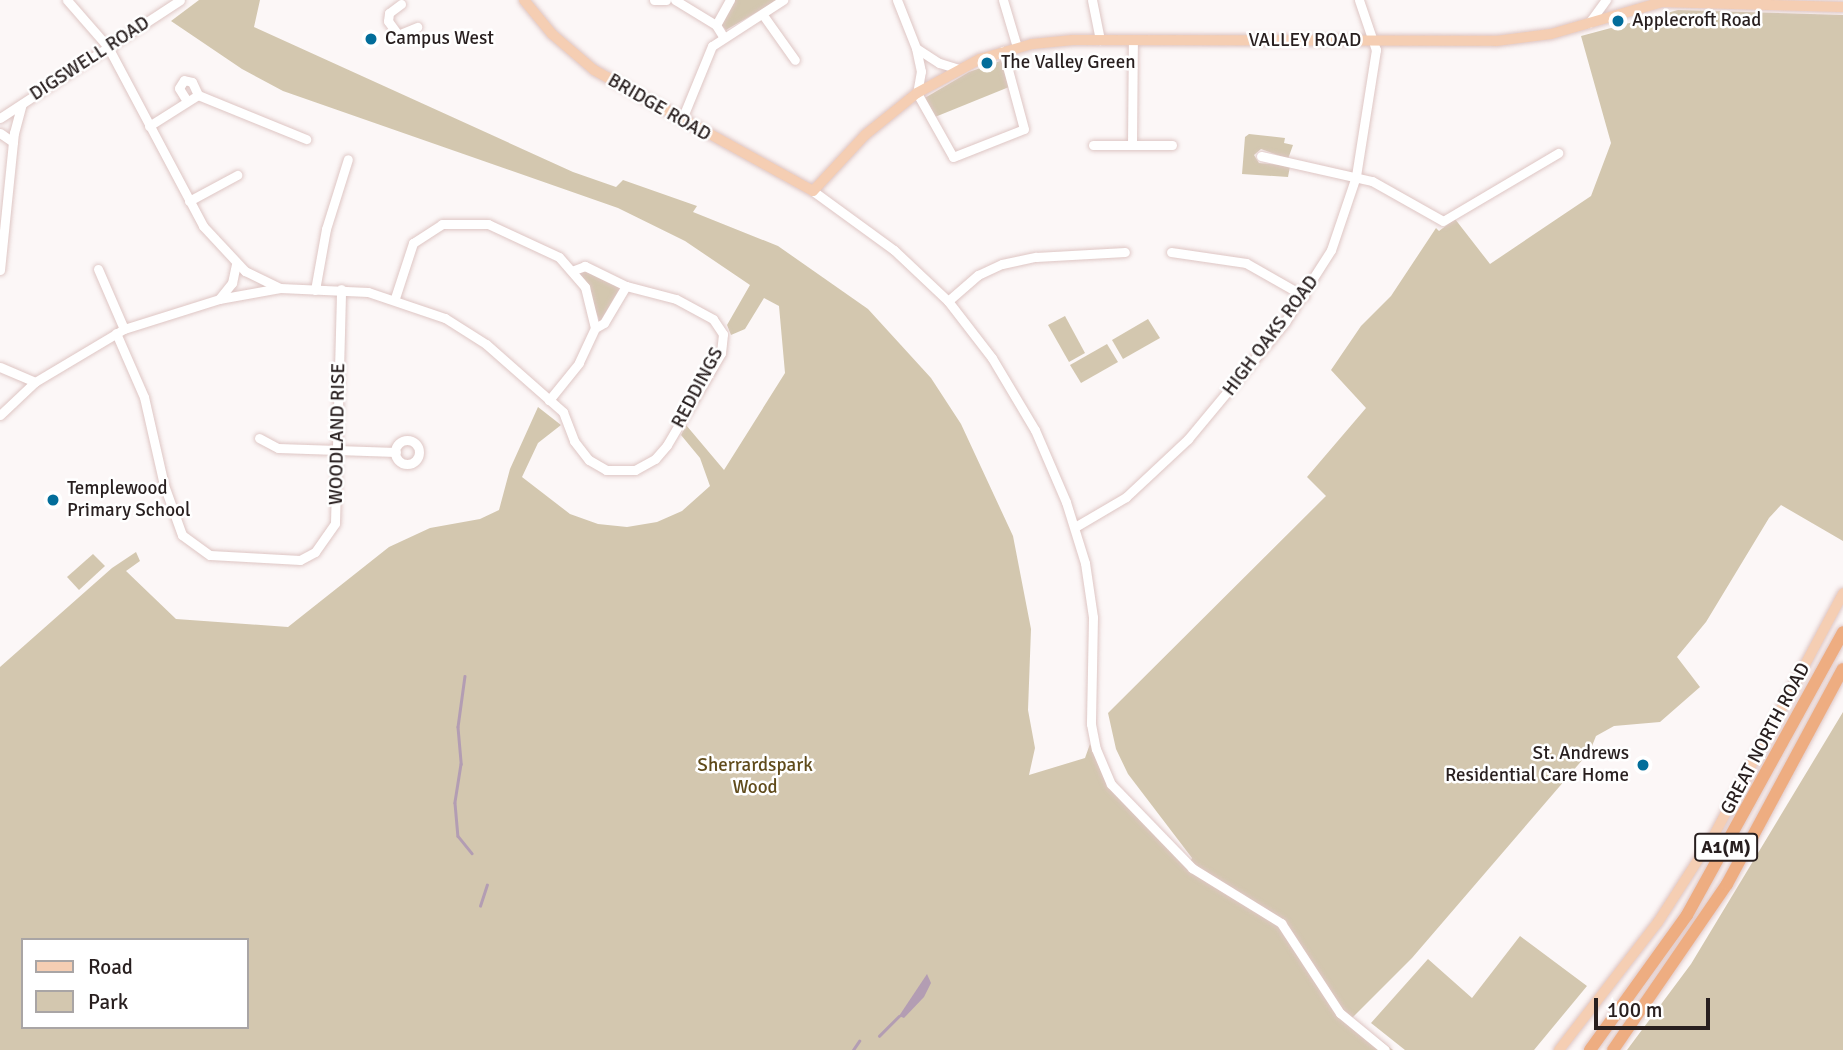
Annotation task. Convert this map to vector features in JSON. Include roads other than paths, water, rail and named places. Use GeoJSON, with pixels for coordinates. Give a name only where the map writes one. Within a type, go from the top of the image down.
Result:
{"type":"FeatureCollection","features":[{"type":"Feature","properties":{"kind":"highway","name":"A1(M)"},"geometry":{"type":"LineString","coordinates":[[1590,1050],[1687,915],[1843,632]]}},
{"type":"Feature","properties":{"kind":"highway","name":"A1(M)"},"geometry":{"type":"LineString","coordinates":[[1613,1050],[1727,884],[1843,669]]}},
{"type":"Feature","properties":{"kind":"highway","name":"A1(M)"},"geometry":{"type":"LineString","coordinates":[[1831,691],[1843,679]]}},
{"type":"Feature","properties":{"kind":"main road","name":"BRIDGE ROAD"},"geometry":{"type":"LineString","coordinates":[[524,0],[579,59],[813,191]]}},
{"type":"Feature","properties":{"kind":"main road","name":"VALLEY ROAD"},"geometry":{"type":"LineString","coordinates":[[813,191],[865,135],[918,93],[960,68],[1017,47],[1100,40],[1526,39],[1660,1],[1843,7]]}},
{"type":"Feature","properties":{"kind":"main road","name":"GREAT NORTH ROAD"},"geometry":{"type":"LineString","coordinates":[[1559,1050],[1658,922],[1714,835],[1843,593]]}},
{"type":"Feature","properties":{"kind":"street"},"geometry":{"type":"LineString","coordinates":[[67,0],[108,47],[189,201],[213,240],[236,264],[281,288]]}},
{"type":"Feature","properties":{"kind":"street","name":"DIGSWELL ROAD"},"geometry":{"type":"LineString","coordinates":[[0,118],[180,0]]}},
{"type":"Feature","properties":{"kind":"street"},"geometry":{"type":"LineString","coordinates":[[653,0],[666,0]]}},
{"type":"Feature","properties":{"kind":"street"},"geometry":{"type":"LineString","coordinates":[[675,0],[716,25],[723,36]]}},
{"type":"Feature","properties":{"kind":"street"},"geometry":{"type":"LineString","coordinates":[[716,25],[730,0]]}},
{"type":"Feature","properties":{"kind":"street"},"geometry":{"type":"LineString","coordinates":[[682,119],[707,52],[723,36],[783,0]]}},
{"type":"Feature","properties":{"kind":"street"},"geometry":{"type":"LineString","coordinates":[[897,0],[916,48],[920,71],[918,93],[953,158],[1024,129],[1003,51]]}},
{"type":"Feature","properties":{"kind":"street"},"geometry":{"type":"LineString","coordinates":[[1003,0],[1017,47]]}},
{"type":"Feature","properties":{"kind":"street"},"geometry":{"type":"LineString","coordinates":[[1092,0],[1100,40]]}},
{"type":"Feature","properties":{"kind":"street"},"geometry":{"type":"LineString","coordinates":[[1359,0],[1375,41]]}},
{"type":"Feature","properties":{"kind":"street"},"geometry":{"type":"LineString","coordinates":[[1589,23],[1606,0]]}},
{"type":"Feature","properties":{"kind":"street"},"geometry":{"type":"LineString","coordinates":[[401,4],[390,13],[388,21],[398,35],[416,27]]}},
{"type":"Feature","properties":{"kind":"street"},"geometry":{"type":"LineString","coordinates":[[762,15],[795,60]]}},
{"type":"Feature","properties":{"kind":"street"},"geometry":{"type":"LineString","coordinates":[[1132,145],[1133,40]]}},
{"type":"Feature","properties":{"kind":"street","name":"HIGH OAKS ROAD"},"geometry":{"type":"LineString","coordinates":[[1075,527],[1126,497],[1188,439],[1247,372],[1304,296],[1340,227],[1356,176],[1375,41]]}},
{"type":"Feature","properties":{"kind":"street"},"geometry":{"type":"LineString","coordinates":[[916,48],[932,60],[960,68]]}},
{"type":"Feature","properties":{"kind":"street"},"geometry":{"type":"LineString","coordinates":[[187,101],[179,88],[184,80],[192,82],[198,95],[306,139]]}},
{"type":"Feature","properties":{"kind":"street"},"geometry":{"type":"LineString","coordinates":[[149,126],[198,95]]}},
{"type":"Feature","properties":{"kind":"street"},"geometry":{"type":"LineString","coordinates":[[0,270],[13,142],[22,103]]}},
{"type":"Feature","properties":{"kind":"street"},"geometry":{"type":"LineString","coordinates":[[0,133],[13,142]]}},
{"type":"Feature","properties":{"kind":"street"},"geometry":{"type":"LineString","coordinates":[[1093,145],[1172,145]]}},
{"type":"Feature","properties":{"kind":"street"},"geometry":{"type":"LineString","coordinates":[[1261,156],[1356,176],[1398,193],[1443,222],[1558,153]]}},
{"type":"Feature","properties":{"kind":"street"},"geometry":{"type":"LineString","coordinates":[[315,290],[326,229],[348,159]]}},
{"type":"Feature","properties":{"kind":"street"},"geometry":{"type":"LineString","coordinates":[[189,201],[237,175]]}},
{"type":"Feature","properties":{"kind":"street"},"geometry":{"type":"LineString","coordinates":[[813,191],[886,243],[948,301],[992,358],[1035,430],[1075,527],[1093,617],[1090,711],[1096,749],[1125,802],[1206,879],[1259,906],[1281,923],[1340,1013],[1385,1050]]}},
{"type":"Feature","properties":{"kind":"street"},"geometry":{"type":"LineString","coordinates":[[0,415],[35,382],[120,331],[219,299],[281,288],[341,289],[396,298],[467,330],[549,400],[579,363],[595,328],[589,298],[574,270],[543,247],[488,224],[442,224],[414,243],[396,298]]}},
{"type":"Feature","properties":{"kind":"street"},"geometry":{"type":"LineString","coordinates":[[948,301],[978,275],[1002,264],[1036,257],[1125,252]]}},
{"type":"Feature","properties":{"kind":"street"},"geometry":{"type":"LineString","coordinates":[[1171,252],[1246,263],[1304,296]]}},
{"type":"Feature","properties":{"kind":"street"},"geometry":{"type":"LineString","coordinates":[[219,299],[232,283],[236,264]]}},
{"type":"Feature","properties":{"kind":"street","name":"REDDINGS"},"geometry":{"type":"LineString","coordinates":[[549,400],[563,412],[582,454],[606,470],[640,468],[667,445],[721,353],[723,334],[717,322],[689,305],[626,286],[585,266],[574,270]]}},
{"type":"Feature","properties":{"kind":"street","name":"WOODLAND RISE"},"geometry":{"type":"LineString","coordinates":[[98,269],[144,397],[178,529],[200,551],[288,561],[309,556],[335,523],[341,289]]}},
{"type":"Feature","properties":{"kind":"street"},"geometry":{"type":"LineString","coordinates":[[595,328],[604,323],[626,286]]}},
{"type":"Feature","properties":{"kind":"street"},"geometry":{"type":"LineString","coordinates":[[0,367],[35,382]]}},
{"type":"Feature","properties":{"kind":"street"},"geometry":{"type":"LineString","coordinates":[[260,438],[278,448],[396,452]]}},
{"type":"Feature","properties":{"kind":"waterway"},"geometry":{"type":"LineString","coordinates":[[465,676],[458,727],[461,764],[455,803],[458,836],[472,853]]}},
{"type":"Feature","properties":{"kind":"waterway"},"geometry":{"type":"LineString","coordinates":[[480,906],[487,885]]}},
{"type":"Feature","properties":{"kind":"waterway"},"geometry":{"type":"LineString","coordinates":[[879,1036],[899,1016]]}},
{"type":"Feature","properties":{"kind":"waterway"},"geometry":{"type":"LineString","coordinates":[[853,1050],[859,1041]]}},
{"type":"Feature","properties":{"kind":"place","name":"Applecroft Road"},"geometry":{"type":"Point","coordinates":[1618,21]}},
{"type":"Feature","properties":{"kind":"place","name":"Campus West"},"geometry":{"type":"Point","coordinates":[371,39]}},
{"type":"Feature","properties":{"kind":"place","name":"The Valley Green"},"geometry":{"type":"Point","coordinates":[987,63]}},
{"type":"Feature","properties":{"kind":"place","name":"Templewood Primary School"},"geometry":{"type":"Point","coordinates":[53,500]}},
{"type":"Feature","properties":{"kind":"place","name":"St. Andrews Residential Care Home"},"geometry":{"type":"Point","coordinates":[1643,765]}},
{"type":"Feature","properties":{"kind":"park label","name":"Sherrardspark Wood"},"geometry":{"type":"Point","coordinates":[755,777]}}]}
